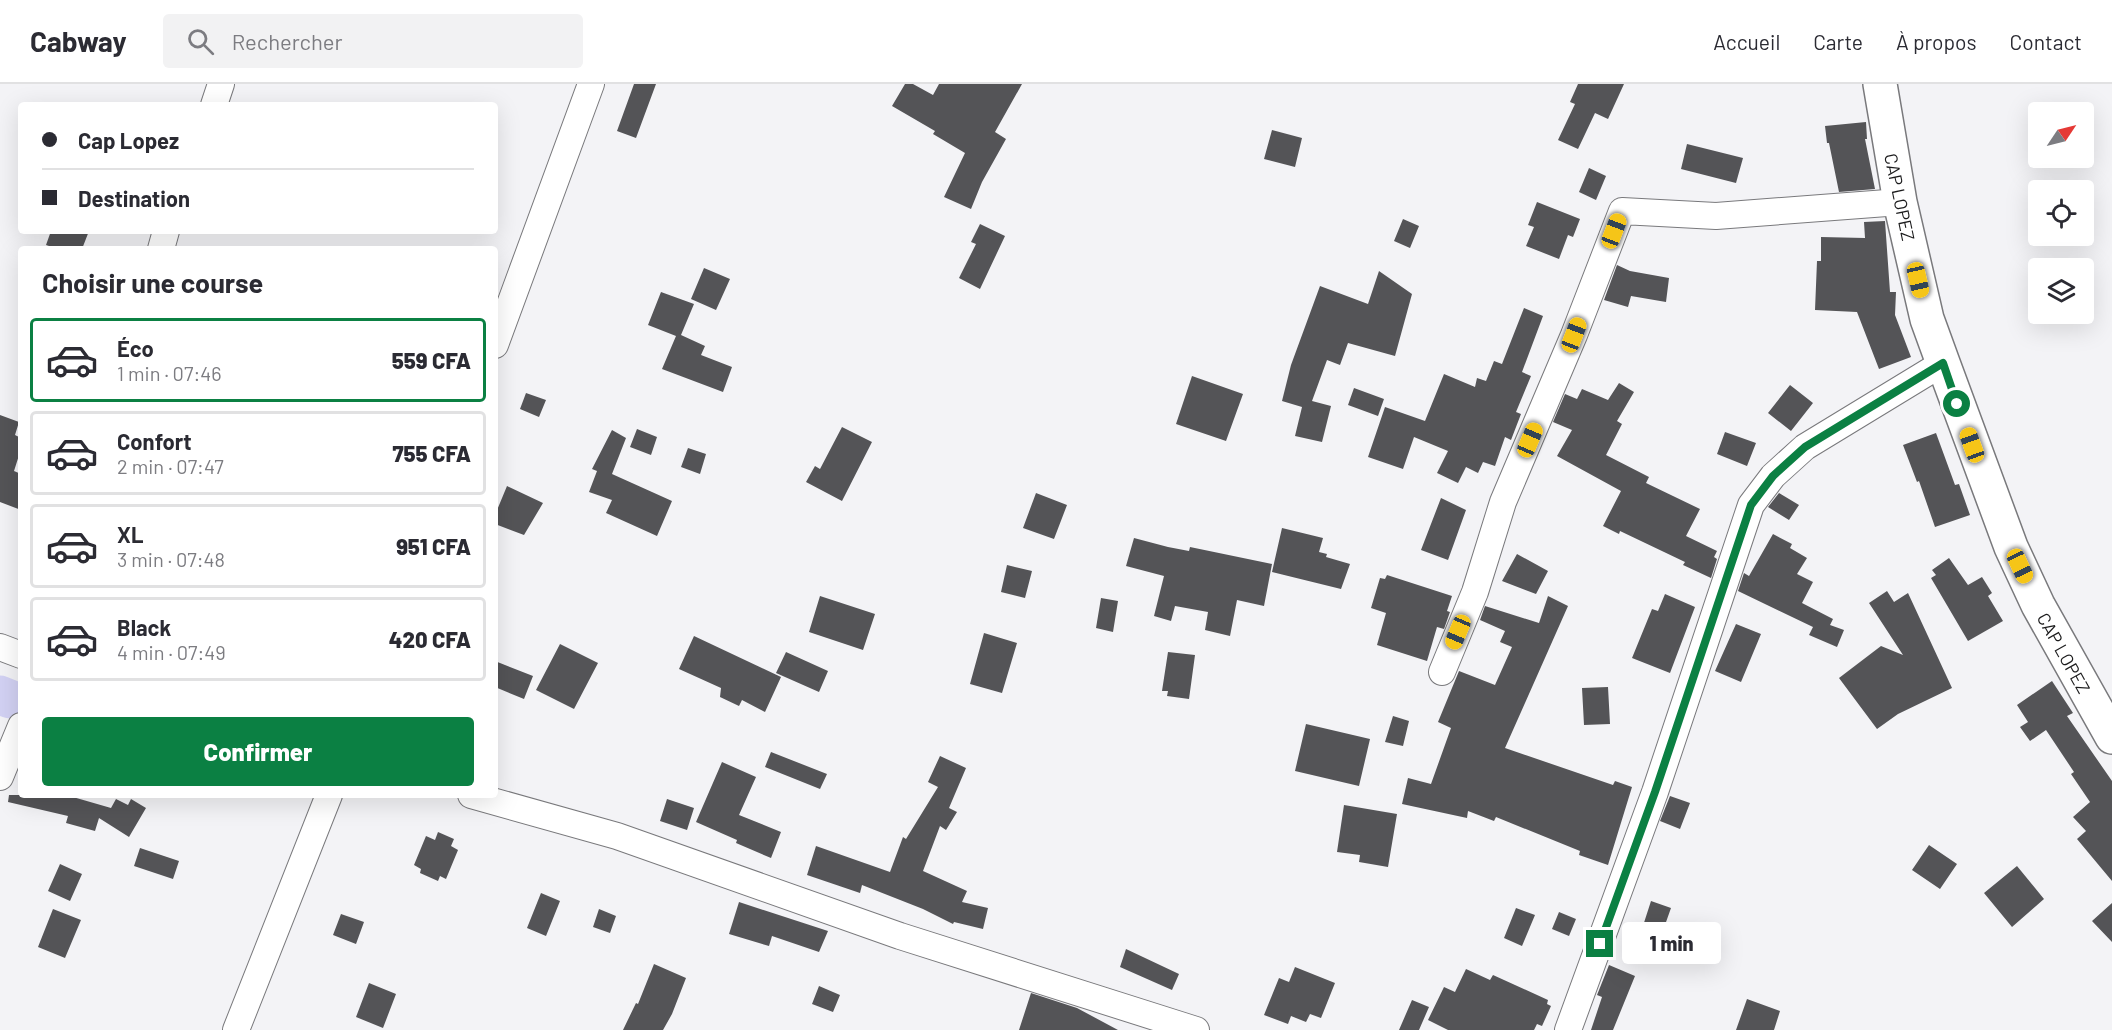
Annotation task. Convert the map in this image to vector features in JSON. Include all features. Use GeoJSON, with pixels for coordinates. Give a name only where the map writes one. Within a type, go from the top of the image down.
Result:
{"type":"FeatureCollection","features":[{"type":"Feature","properties":{"kind":"street"},"geometry":{"type":"LineString","coordinates":[[215,102],[222,84]]}},
{"type":"Feature","properties":{"kind":"street"},"geometry":{"type":"LineString","coordinates":[[498,337],[591,84]]}},
{"type":"Feature","properties":{"kind":"street","name":"CAP LOPEZ"},"geometry":{"type":"LineString","coordinates":[[1880,84],[1900,202],[1928,319],[1943,363],[2010,547],[2038,605],[2112,737]]}},
{"type":"Feature","properties":{"kind":"street"},"geometry":{"type":"LineString","coordinates":[[1442,672],[1475,592],[1503,502],[1574,335],[1622,211],[1716,216],[1900,202]]}},
{"type":"Feature","properties":{"kind":"street"},"geometry":{"type":"LineString","coordinates":[[1568,1030],[1655,792],[1751,505],[1773,476],[1805,447],[1943,363]]}},
{"type":"Feature","properties":{"kind":"street"},"geometry":{"type":"LineString","coordinates":[[0,647],[18,654]]}},
{"type":"Feature","properties":{"kind":"street"},"geometry":{"type":"LineString","coordinates":[[0,777],[18,733]]}},
{"type":"Feature","properties":{"kind":"street"},"geometry":{"type":"LineString","coordinates":[[236,1030],[328,798]]}},
{"type":"Feature","properties":{"kind":"street"},"geometry":{"type":"LineString","coordinates":[[482,798],[617,836],[900,936],[1196,1030]]}},
{"type":"Feature","properties":{"kind":"building"},"geometry":{"type":"Polygon","coordinates":[[[634,84],[656,84],[636,138],[617,131],[634,84]]]}},
{"type":"Feature","properties":{"kind":"building"},"geometry":{"type":"Polygon","coordinates":[[[905,84],[913,84],[933,95],[939,84],[1022,84],[995,132],[1006,139],[982,182],[971,209],[944,197],[965,153],[933,134],[935,131],[892,106],[905,84]]]}},
{"type":"Feature","properties":{"kind":"building"},"geometry":{"type":"Polygon","coordinates":[[[1578,84],[1624,84],[1608,119],[1595,113],[1578,149],[1558,140],[1575,104],[1570,102],[1578,84]]]}},
{"type":"Feature","properties":{"kind":"building"},"geometry":{"type":"Polygon","coordinates":[[[1866,122],[1867,139],[1865,139],[1875,189],[1839,192],[1825,126],[1866,122]]]}},
{"type":"Feature","properties":{"kind":"building"},"geometry":{"type":"Polygon","coordinates":[[[1272,130],[1302,138],[1295,167],[1264,159],[1272,130]]]}},
{"type":"Feature","properties":{"kind":"building"},"geometry":{"type":"Polygon","coordinates":[[[1687,144],[1743,158],[1736,183],[1681,169],[1687,144]]]}},
{"type":"Feature","properties":{"kind":"building"},"geometry":{"type":"Polygon","coordinates":[[[1589,168],[1606,176],[1596,200],[1579,192],[1589,168]]]}},
{"type":"Feature","properties":{"kind":"building"},"geometry":{"type":"Polygon","coordinates":[[[1537,202],[1580,219],[1573,237],[1568,235],[1559,259],[1526,246],[1534,227],[1528,225],[1537,202]]]}},
{"type":"Feature","properties":{"kind":"building"},"geometry":{"type":"Polygon","coordinates":[[[1403,219],[1419,226],[1410,248],[1394,241],[1403,219]]]}},
{"type":"Feature","properties":{"kind":"building"},"geometry":{"type":"Polygon","coordinates":[[[1885,221],[1890,292],[1896,292],[1895,315],[1911,357],[1879,369],[1857,312],[1815,310],[1817,261],[1821,261],[1821,237],[1865,238],[1864,222],[1885,221]]]}},
{"type":"Feature","properties":{"kind":"building"},"geometry":{"type":"Polygon","coordinates":[[[980,224],[1005,236],[980,289],[959,278],[976,244],[971,242],[980,224]]]}},
{"type":"Feature","properties":{"kind":"building"},"geometry":{"type":"Polygon","coordinates":[[[50,234],[88,234],[83,246],[46,245],[50,234]]]}},
{"type":"Feature","properties":{"kind":"building"},"geometry":{"type":"Polygon","coordinates":[[[1617,265],[1630,271],[1669,278],[1666,302],[1631,296],[1628,307],[1604,300],[1617,265]]]}},
{"type":"Feature","properties":{"kind":"building"},"geometry":{"type":"Polygon","coordinates":[[[704,268],[730,279],[716,310],[691,299],[704,268]]]}},
{"type":"Feature","properties":{"kind":"building"},"geometry":{"type":"Polygon","coordinates":[[[1379,271],[1412,294],[1395,356],[1348,343],[1340,365],[1327,360],[1312,401],[1331,406],[1322,442],[1295,436],[1302,407],[1282,401],[1291,365],[1320,286],[1368,304],[1379,271]]]}},
{"type":"Feature","properties":{"kind":"building"},"geometry":{"type":"Polygon","coordinates":[[[661,292],[694,304],[681,335],[705,346],[701,355],[732,367],[723,392],[662,369],[676,336],[648,325],[661,292]]]}},
{"type":"Feature","properties":{"kind":"building"},"geometry":{"type":"Polygon","coordinates":[[[1524,308],[1543,316],[1522,372],[1531,376],[1516,412],[1521,414],[1511,440],[1505,437],[1495,466],[1483,462],[1478,473],[1466,467],[1458,483],[1437,473],[1448,451],[1414,437],[1403,469],[1368,457],[1385,407],[1425,421],[1444,374],[1475,387],[1477,378],[1486,381],[1494,361],[1502,364],[1524,308]]]}},
{"type":"Feature","properties":{"kind":"building"},"geometry":{"type":"Polygon","coordinates":[[[1192,376],[1243,394],[1226,441],[1176,424],[1192,376]]]}},
{"type":"Feature","properties":{"kind":"building"},"geometry":{"type":"Polygon","coordinates":[[[1619,383],[1634,392],[1617,421],[1622,424],[1606,455],[1649,477],[1646,483],[1700,509],[1686,536],[1717,551],[1711,578],[1683,565],[1685,562],[1620,531],[1619,534],[1603,526],[1621,491],[1557,456],[1572,430],[1553,422],[1565,394],[1577,399],[1582,389],[1608,400],[1619,383]]]}},
{"type":"Feature","properties":{"kind":"building"},"geometry":{"type":"Polygon","coordinates":[[[1790,385],[1813,403],[1791,431],[1768,413],[1790,385]]]}},
{"type":"Feature","properties":{"kind":"building"},"geometry":{"type":"Polygon","coordinates":[[[1354,388],[1384,399],[1378,416],[1348,405],[1354,388]]]}},
{"type":"Feature","properties":{"kind":"building"},"geometry":{"type":"Polygon","coordinates":[[[526,393],[546,400],[539,417],[520,409],[526,393]]]}},
{"type":"Feature","properties":{"kind":"building"},"geometry":{"type":"Polygon","coordinates":[[[0,415],[18,422],[15,435],[18,436],[18,458],[14,471],[18,473],[18,509],[0,502],[0,415]]]}},
{"type":"Feature","properties":{"kind":"building"},"geometry":{"type":"Polygon","coordinates":[[[842,427],[872,442],[842,501],[806,482],[815,466],[820,469],[842,427]]]}},
{"type":"Feature","properties":{"kind":"building"},"geometry":{"type":"Polygon","coordinates":[[[637,429],[657,437],[651,455],[630,447],[637,429]]]}},
{"type":"Feature","properties":{"kind":"building"},"geometry":{"type":"Polygon","coordinates":[[[612,430],[626,438],[612,474],[672,501],[657,536],[606,513],[612,500],[589,492],[597,471],[592,469],[612,430]]]}},
{"type":"Feature","properties":{"kind":"building"},"geometry":{"type":"Polygon","coordinates":[[[1725,432],[1756,443],[1747,466],[1717,454],[1725,432]]]}},
{"type":"Feature","properties":{"kind":"building"},"geometry":{"type":"Polygon","coordinates":[[[1936,433],[1955,485],[1959,484],[1970,515],[1935,527],[1919,481],[1917,482],[1903,445],[1936,433]]]}},
{"type":"Feature","properties":{"kind":"building"},"geometry":{"type":"Polygon","coordinates":[[[688,448],[706,454],[700,474],[681,467],[688,448]]]}},
{"type":"Feature","properties":{"kind":"building"},"geometry":{"type":"Polygon","coordinates":[[[507,486],[543,503],[524,535],[498,525],[498,508],[507,486]]]}},
{"type":"Feature","properties":{"kind":"building"},"geometry":{"type":"Polygon","coordinates":[[[1036,493],[1067,505],[1054,539],[1023,528],[1036,493]]]}},
{"type":"Feature","properties":{"kind":"building"},"geometry":{"type":"Polygon","coordinates":[[[1779,493],[1799,505],[1789,520],[1768,507],[1779,493]]]}},
{"type":"Feature","properties":{"kind":"building"},"geometry":{"type":"Polygon","coordinates":[[[1441,498],[1466,510],[1448,560],[1421,550],[1441,498]]]}},
{"type":"Feature","properties":{"kind":"building"},"geometry":{"type":"Polygon","coordinates":[[[1282,528],[1323,538],[1319,552],[1327,554],[1326,557],[1350,564],[1341,589],[1272,572],[1282,528]]]}},
{"type":"Feature","properties":{"kind":"building"},"geometry":{"type":"Polygon","coordinates":[[[1773,534],[1792,544],[1790,548],[1807,558],[1797,574],[1813,582],[1802,603],[1833,619],[1830,625],[1844,630],[1837,647],[1809,635],[1813,627],[1738,591],[1744,573],[1749,576],[1773,534]]]}},
{"type":"Feature","properties":{"kind":"building"},"geometry":{"type":"Polygon","coordinates":[[[1134,538],[1189,551],[1190,547],[1272,564],[1264,606],[1237,600],[1230,636],[1205,630],[1208,612],[1175,606],[1171,621],[1154,616],[1164,576],[1126,566],[1134,538]]]}},
{"type":"Feature","properties":{"kind":"building"},"geometry":{"type":"Polygon","coordinates":[[[1517,554],[1548,571],[1536,594],[1502,581],[1517,554]]]}},
{"type":"Feature","properties":{"kind":"building"},"geometry":{"type":"Polygon","coordinates":[[[1949,558],[1968,585],[1982,577],[1992,593],[1988,596],[2003,621],[1968,641],[1931,578],[1936,575],[1932,570],[1949,558]]]}},
{"type":"Feature","properties":{"kind":"building"},"geometry":{"type":"Polygon","coordinates":[[[1007,565],[1032,571],[1025,598],[1001,592],[1007,565]]]}},
{"type":"Feature","properties":{"kind":"building"},"geometry":{"type":"Polygon","coordinates":[[[1387,575],[1452,596],[1447,611],[1450,612],[1444,629],[1437,627],[1427,661],[1377,645],[1386,613],[1371,608],[1380,578],[1385,579],[1387,575]]]}},
{"type":"Feature","properties":{"kind":"building"},"geometry":{"type":"Polygon","coordinates":[[[1887,591],[1894,602],[1908,593],[1952,688],[1898,714],[1877,729],[1839,678],[1881,646],[1903,655],[1869,603],[1887,591]]]}},
{"type":"Feature","properties":{"kind":"building"},"geometry":{"type":"Polygon","coordinates":[[[1665,594],[1695,607],[1670,673],[1632,658],[1652,609],[1658,611],[1665,594]]]}},
{"type":"Feature","properties":{"kind":"building"},"geometry":{"type":"Polygon","coordinates":[[[820,596],[875,614],[863,650],[809,632],[820,596]]]}},
{"type":"Feature","properties":{"kind":"building"},"geometry":{"type":"Polygon","coordinates":[[[1548,596],[1568,606],[1505,748],[1613,785],[1615,781],[1632,787],[1608,865],[1579,855],[1580,851],[1496,817],[1494,821],[1468,811],[1467,818],[1402,804],[1408,778],[1431,784],[1451,728],[1438,722],[1459,671],[1495,685],[1512,647],[1500,642],[1505,631],[1480,620],[1485,606],[1539,623],[1548,596]]]}},
{"type":"Feature","properties":{"kind":"building"},"geometry":{"type":"Polygon","coordinates":[[[1101,598],[1118,601],[1113,632],[1096,628],[1101,598]]]}},
{"type":"Feature","properties":{"kind":"building"},"geometry":{"type":"Polygon","coordinates":[[[1736,624],[1761,634],[1741,682],[1715,671],[1736,624]]]}},
{"type":"Feature","properties":{"kind":"building"},"geometry":{"type":"Polygon","coordinates":[[[984,633],[1017,643],[1002,693],[970,684],[984,633]]]}},
{"type":"Feature","properties":{"kind":"building"},"geometry":{"type":"Polygon","coordinates":[[[694,636],[781,677],[765,712],[742,700],[739,706],[720,697],[721,688],[679,669],[694,636]]]}},
{"type":"Feature","properties":{"kind":"building"},"geometry":{"type":"Polygon","coordinates":[[[560,644],[598,663],[574,709],[536,690],[560,644]]]}},
{"type":"Feature","properties":{"kind":"building"},"geometry":{"type":"Polygon","coordinates":[[[786,652],[828,671],[819,692],[776,673],[786,652]]]}},
{"type":"Feature","properties":{"kind":"building"},"geometry":{"type":"Polygon","coordinates":[[[1168,652],[1195,655],[1189,699],[1167,696],[1168,691],[1162,691],[1168,652]]]}},
{"type":"Feature","properties":{"kind":"building"},"geometry":{"type":"Polygon","coordinates":[[[498,662],[533,676],[524,699],[498,688],[498,662]]]}},
{"type":"Feature","properties":{"kind":"building"},"geometry":{"type":"Polygon","coordinates":[[[2052,681],[2073,713],[2067,716],[2112,781],[2112,881],[2077,839],[2086,831],[2073,817],[2090,802],[2071,774],[2074,772],[2046,730],[2030,741],[2020,727],[2028,722],[2017,705],[2052,681]]]}},
{"type":"Feature","properties":{"kind":"building"},"geometry":{"type":"Polygon","coordinates":[[[1608,687],[1610,724],[1584,725],[1582,688],[1608,687]]]}},
{"type":"Feature","properties":{"kind":"building"},"geometry":{"type":"Polygon","coordinates":[[[1393,716],[1409,721],[1403,746],[1385,742],[1393,716]]]}},
{"type":"Feature","properties":{"kind":"building"},"geometry":{"type":"Polygon","coordinates":[[[1306,724],[1370,739],[1359,786],[1295,771],[1306,724]]]}},
{"type":"Feature","properties":{"kind":"building"},"geometry":{"type":"Polygon","coordinates":[[[771,752],[827,774],[820,789],[765,767],[771,752]]]}},
{"type":"Feature","properties":{"kind":"building"},"geometry":{"type":"Polygon","coordinates":[[[940,756],[966,768],[949,808],[957,812],[946,830],[940,826],[923,871],[967,891],[962,902],[988,908],[983,929],[954,922],[953,924],[923,909],[862,885],[860,893],[807,875],[816,846],[890,872],[903,837],[906,839],[938,787],[928,782],[940,756]]]}},
{"type":"Feature","properties":{"kind":"building"},"geometry":{"type":"Polygon","coordinates":[[[722,762],[756,777],[739,815],[781,832],[771,858],[696,822],[722,762]]]}},
{"type":"Feature","properties":{"kind":"building"},"geometry":{"type":"Polygon","coordinates":[[[9,795],[18,795],[18,798],[76,798],[111,808],[116,799],[128,805],[131,799],[146,808],[129,837],[99,818],[95,831],[66,823],[68,816],[8,802],[9,795]]]}},
{"type":"Feature","properties":{"kind":"building"},"geometry":{"type":"Polygon","coordinates":[[[1670,796],[1690,803],[1680,829],[1660,821],[1670,796]]]}},
{"type":"Feature","properties":{"kind":"building"},"geometry":{"type":"Polygon","coordinates":[[[667,799],[694,808],[687,830],[660,821],[667,799]]]}},
{"type":"Feature","properties":{"kind":"building"},"geometry":{"type":"Polygon","coordinates":[[[1344,805],[1397,814],[1388,867],[1359,862],[1360,855],[1337,852],[1344,805]]]}},
{"type":"Feature","properties":{"kind":"building"},"geometry":{"type":"Polygon","coordinates":[[[438,832],[454,839],[451,846],[458,850],[446,879],[440,876],[438,881],[420,873],[421,869],[414,865],[426,836],[435,840],[438,832]]]}},
{"type":"Feature","properties":{"kind":"building"},"geometry":{"type":"Polygon","coordinates":[[[1929,845],[1957,864],[1940,889],[1912,870],[1929,845]]]}},
{"type":"Feature","properties":{"kind":"building"},"geometry":{"type":"Polygon","coordinates":[[[140,848],[179,861],[173,879],[134,866],[140,848]]]}},
{"type":"Feature","properties":{"kind":"building"},"geometry":{"type":"Polygon","coordinates":[[[60,864],[82,874],[70,901],[48,891],[60,864]]]}},
{"type":"Feature","properties":{"kind":"building"},"geometry":{"type":"Polygon","coordinates":[[[2017,866],[2044,899],[2012,927],[1984,893],[2017,866]]]}},
{"type":"Feature","properties":{"kind":"building"},"geometry":{"type":"Polygon","coordinates":[[[541,893],[560,901],[546,936],[527,928],[541,893]]]}},
{"type":"Feature","properties":{"kind":"building"},"geometry":{"type":"Polygon","coordinates":[[[1651,901],[1671,908],[1660,939],[1641,932],[1651,901]]]}},
{"type":"Feature","properties":{"kind":"building"},"geometry":{"type":"Polygon","coordinates":[[[739,902],[828,931],[819,952],[772,936],[769,946],[729,934],[739,902]]]}},
{"type":"Feature","properties":{"kind":"building"},"geometry":{"type":"Polygon","coordinates":[[[2112,903],[2112,942],[2092,921],[2112,903]]]}},
{"type":"Feature","properties":{"kind":"building"},"geometry":{"type":"Polygon","coordinates":[[[1516,908],[1535,915],[1522,946],[1504,938],[1516,908]]]}},
{"type":"Feature","properties":{"kind":"building"},"geometry":{"type":"Polygon","coordinates":[[[53,909],[81,920],[65,958],[38,947],[53,909]]]}},
{"type":"Feature","properties":{"kind":"building"},"geometry":{"type":"Polygon","coordinates":[[[599,909],[616,916],[610,933],[593,927],[599,909]]]}},
{"type":"Feature","properties":{"kind":"building"},"geometry":{"type":"Polygon","coordinates":[[[1559,912],[1576,919],[1569,936],[1552,929],[1559,912]]]}},
{"type":"Feature","properties":{"kind":"building"},"geometry":{"type":"Polygon","coordinates":[[[341,914],[364,922],[356,944],[333,935],[341,914]]]}},
{"type":"Feature","properties":{"kind":"building"},"geometry":{"type":"Polygon","coordinates":[[[1126,949],[1179,974],[1172,990],[1120,967],[1126,949]]]}},
{"type":"Feature","properties":{"kind":"building"},"geometry":{"type":"Polygon","coordinates":[[[654,964],[686,978],[672,1014],[663,1030],[623,1030],[636,1003],[638,1004],[654,964]]]}},
{"type":"Feature","properties":{"kind":"building"},"geometry":{"type":"Polygon","coordinates":[[[1609,965],[1635,976],[1613,1030],[1591,1030],[1602,997],[1597,995],[1609,965]]]}},
{"type":"Feature","properties":{"kind":"building"},"geometry":{"type":"Polygon","coordinates":[[[1295,967],[1335,983],[1321,1018],[1310,1014],[1306,1022],[1291,1016],[1288,1024],[1264,1015],[1279,978],[1289,982],[1295,967]]]}},
{"type":"Feature","properties":{"kind":"building"},"geometry":{"type":"Polygon","coordinates":[[[1466,969],[1490,980],[1493,975],[1548,1000],[1547,1004],[1551,1006],[1542,1026],[1537,1024],[1534,1030],[1448,1030],[1428,1020],[1444,987],[1455,992],[1466,969]]]}},
{"type":"Feature","properties":{"kind":"building"},"geometry":{"type":"Polygon","coordinates":[[[369,983],[396,994],[383,1028],[356,1017],[369,983]]]}},
{"type":"Feature","properties":{"kind":"building"},"geometry":{"type":"Polygon","coordinates":[[[819,986],[840,995],[833,1012],[812,1004],[819,986]]]}},
{"type":"Feature","properties":{"kind":"building"},"geometry":{"type":"Polygon","coordinates":[[[1031,993],[1077,1008],[1118,1030],[1019,1030],[1031,993]]]}},
{"type":"Feature","properties":{"kind":"building"},"geometry":{"type":"Polygon","coordinates":[[[1747,999],[1780,1011],[1774,1030],[1736,1030],[1747,999]]]}},
{"type":"Feature","properties":{"kind":"building"},"geometry":{"type":"Polygon","coordinates":[[[1412,1000],[1429,1007],[1419,1030],[1399,1030],[1412,1000]]]}},
{"type":"Feature","properties":{"kind":"waterway"},"geometry":{"type":"LineString","coordinates":[[0,695],[10,699]]}},
{"type":"Feature","properties":{"kind":"route"},"geometry":{"type":"LineString","coordinates":[[1600,944],[1655,792],[1751,505],[1773,476],[1805,447],[1943,363],[1957,404]]}}]}
